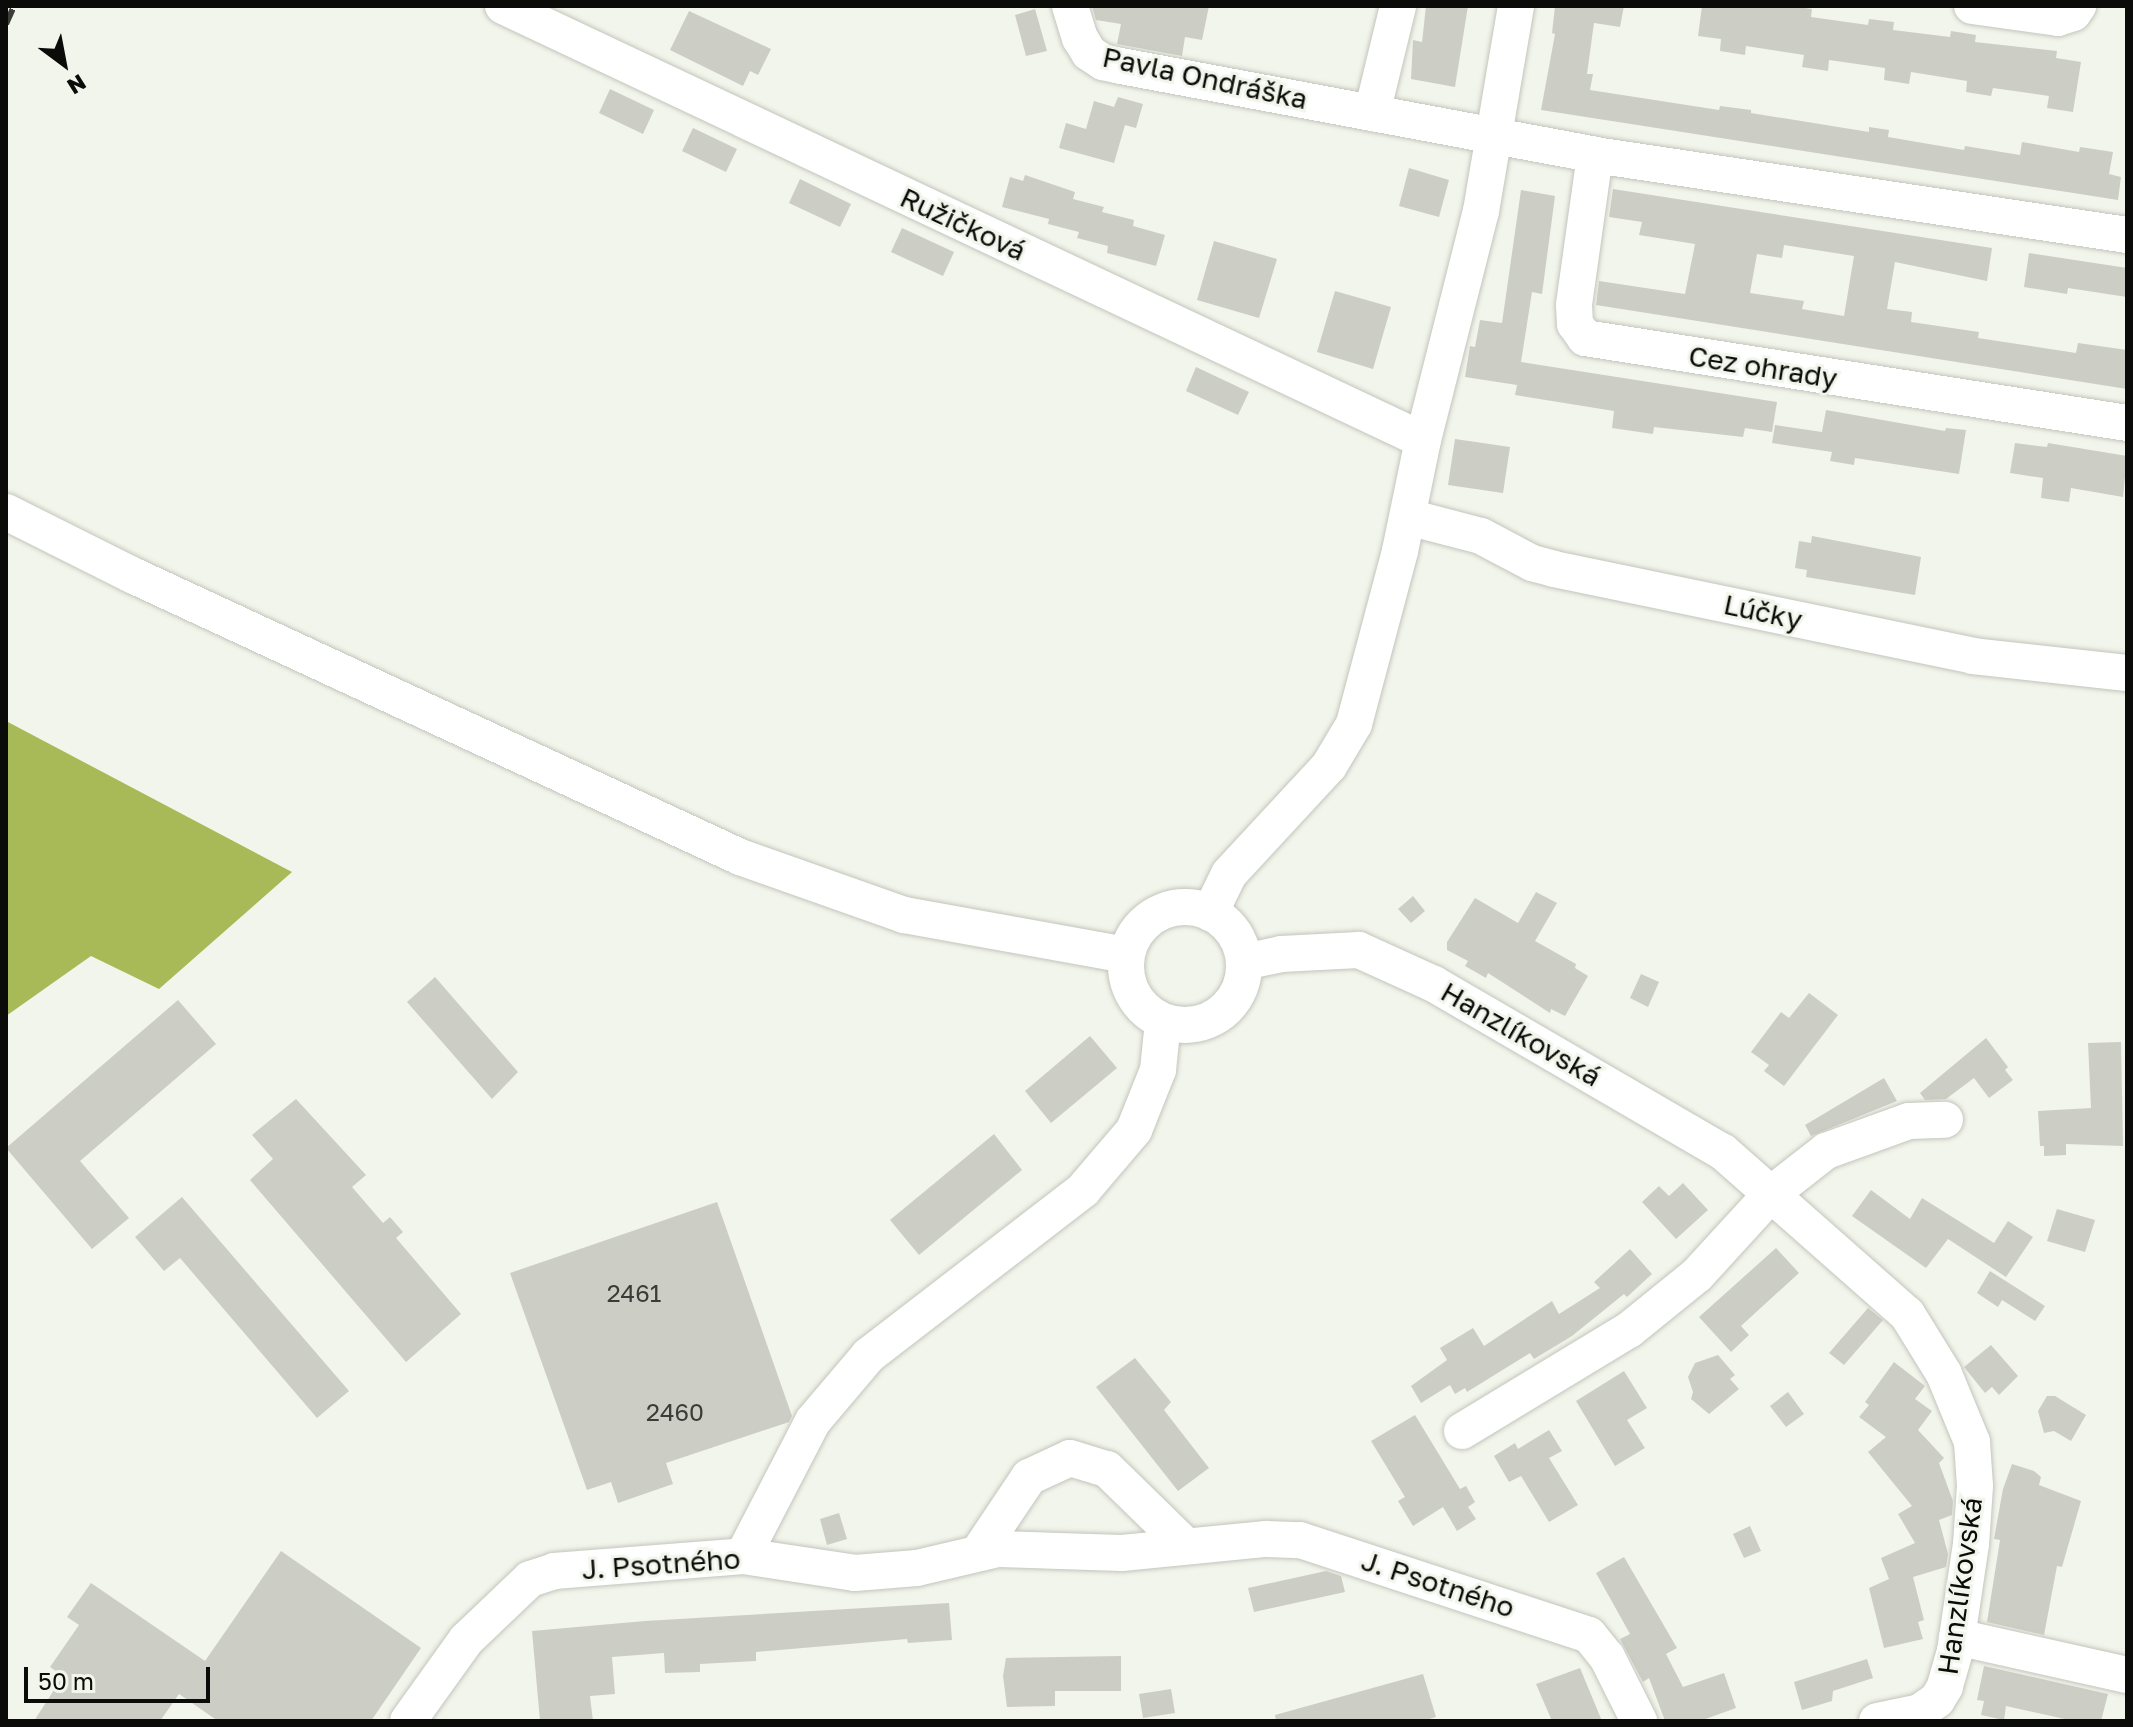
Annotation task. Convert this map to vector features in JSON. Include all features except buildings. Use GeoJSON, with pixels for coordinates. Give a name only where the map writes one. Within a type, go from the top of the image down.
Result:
{"type":"FeatureCollection","features":[{"type":"Feature","properties":{"kind":"street","name":"Ružičková"},"geometry":{"type":"LineString","coordinates":[[503,6],[1423,440]]}},
{"type":"Feature","properties":{"kind":"street","name":"Pavla Ondráška"},"geometry":{"type":"LineString","coordinates":[[1070,6],[1080,38],[1089,53],[1103,62],[1495,136]]}},
{"type":"Feature","properties":{"kind":"street"},"geometry":{"type":"LineString","coordinates":[[1372,113],[1398,6]]}},
{"type":"Feature","properties":{"kind":"street"},"geometry":{"type":"LineString","coordinates":[[1210,913],[1229,874],[1329,766],[1354,724],[1408,517],[1423,440],[1481,211],[1516,6]]}},
{"type":"Feature","properties":{"kind":"street"},"geometry":{"type":"LineString","coordinates":[[1972,6],[2058,18],[2073,13],[2078,6]]}},
{"type":"Feature","properties":{"kind":"street"},"geometry":{"type":"LineString","coordinates":[[1495,136],[1595,155],[2127,235]]}},
{"type":"Feature","properties":{"kind":"street","name":"Cez ohrady"},"geometry":{"type":"LineString","coordinates":[[1595,155],[1574,305],[1575,324],[1585,338],[2127,423]]}},
{"type":"Feature","properties":{"kind":"street"},"geometry":{"type":"LineString","coordinates":[[6,512],[132,575],[740,857],[904,915],[1126,955]]}},
{"type":"Feature","properties":{"kind":"street","name":"Lúčky"},"geometry":{"type":"LineString","coordinates":[[1408,517],[1481,536],[1532,563],[1554,569],[1973,656],[2127,673]]}},
{"type":"Feature","properties":{"kind":"street"},"geometry":{"type":"LineString","coordinates":[[1175,908],[1210,913],[1237,938],[1244,962],[1236,995],[1212,1019],[1197,1025],[1163,1022],[1137,1002],[1125,971],[1126,955],[1138,930],[1158,913],[1175,908]]}},
{"type":"Feature","properties":{"kind":"street","name":"Hanzlíkovská"},"geometry":{"type":"LineString","coordinates":[[1244,962],[1281,954],[1359,950],[1434,984],[1723,1152],[1907,1314],[1930,1348],[1963,1413],[1972,1442],[1975,1486],[1971,1544],[1942,1711],[1877,1721]]}},
{"type":"Feature","properties":{"kind":"street"},"geometry":{"type":"LineString","coordinates":[[743,1556],[813,1421],[869,1355],[1083,1190],[1134,1130],[1158,1070],[1163,1022]]}},
{"type":"Feature","properties":{"kind":"street"},"geometry":{"type":"LineString","coordinates":[[1464,1433],[1629,1330],[1697,1275],[1771,1194],[1826,1151],[1909,1121],[1945,1120]]}},
{"type":"Feature","properties":{"kind":"street"},"geometry":{"type":"LineString","coordinates":[[978,1553],[1029,1477],[1070,1458],[1107,1469],[1186,1546]]}},
{"type":"Feature","properties":{"kind":"street","name":"J. Psotného"},"geometry":{"type":"LineString","coordinates":[[408,1721],[466,1640],[530,1579],[554,1571],[743,1556],[855,1573],[917,1568],[998,1549],[1122,1553],[1300,1540],[1589,1635],[1607,1657],[1639,1721]]}},
{"type":"Feature","properties":{"kind":"street"},"geometry":{"type":"LineString","coordinates":[[1957,1637],[2127,1675]]}},
{"type":"Feature","properties":{"kind":"green space"},"geometry":{"type":"Polygon","coordinates":[[[6,721],[292,872],[159,989],[91,956],[6,1016],[6,721]]]}},
{"type":"Feature","properties":{"kind":"railway"},"geometry":{"type":"LineString","coordinates":[[6,24],[14,6]]}}]}
